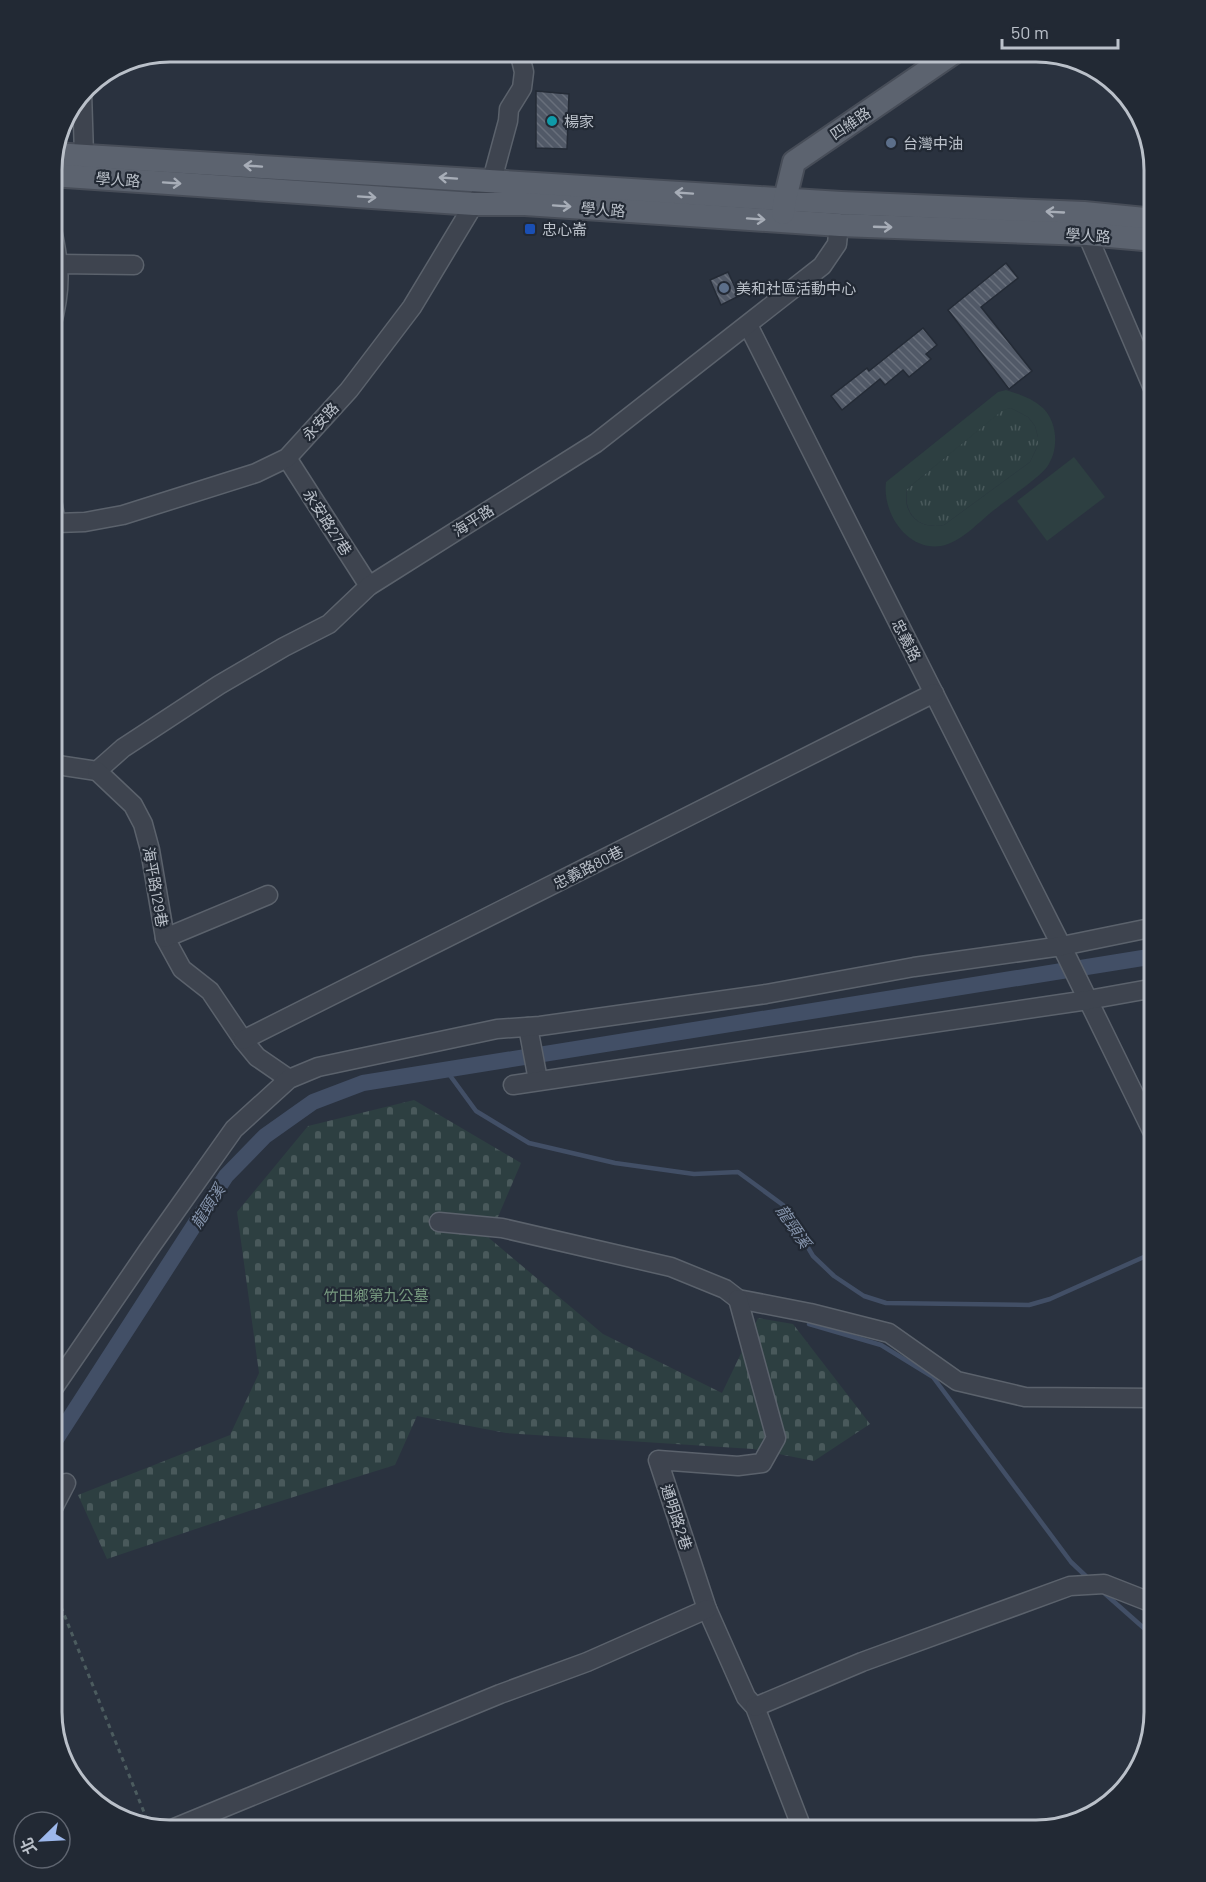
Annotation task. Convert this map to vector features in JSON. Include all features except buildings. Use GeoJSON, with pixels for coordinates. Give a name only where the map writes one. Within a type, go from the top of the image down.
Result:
{"type":"FeatureCollection","features":[{"type":"Feature","properties":{"kind":"main road","name":"四維路"},"geometry":{"type":"LineString","coordinates":[[784,210],[794,162],[940,62]]}},
{"type":"Feature","properties":{"kind":"main road","name":"學人路"},"geometry":{"type":"LineString","coordinates":[[63,154],[492,180],[840,214],[1086,224],[1144,221]]}},
{"type":"Feature","properties":{"kind":"main road","name":"學人路"},"geometry":{"type":"LineString","coordinates":[[62,176],[474,204],[784,210]]}},
{"type":"Feature","properties":{"kind":"main road","name":"學人路"},"geometry":{"type":"LineString","coordinates":[[1086,224],[1144,237]]}},
{"type":"Feature","properties":{"kind":"street"},"geometry":{"type":"LineString","coordinates":[[492,180],[508,121],[509,109],[522,88],[524,72],[522,62]]}},
{"type":"Feature","properties":{"kind":"street"},"geometry":{"type":"LineString","coordinates":[[82,106],[84,155]]}},
{"type":"Feature","properties":{"kind":"street","name":"永安路"},"geometry":{"type":"LineString","coordinates":[[62,524],[123,515],[256,473],[287,458],[349,390],[411,307],[474,204],[492,180]]}},
{"type":"Feature","properties":{"kind":"street","name":"海平路"},"geometry":{"type":"LineString","coordinates":[[97,771],[123,748],[219,685],[329,624],[369,586],[596,443],[822,266],[837,244],[840,214]]}},
{"type":"Feature","properties":{"kind":"street"},"geometry":{"type":"LineString","coordinates":[[1086,224],[1144,366]]}},
{"type":"Feature","properties":{"kind":"street"},"geometry":{"type":"LineString","coordinates":[[62,265],[134,265]]}},
{"type":"Feature","properties":{"kind":"street","name":"忠義路"},"geometry":{"type":"LineString","coordinates":[[748,325],[1064,950],[1144,1115]]}},
{"type":"Feature","properties":{"kind":"street","name":"永安路27巷"},"geometry":{"type":"LineString","coordinates":[[287,458],[369,586]]}},
{"type":"Feature","properties":{"kind":"street","name":"忠義路80巷"},"geometry":{"type":"LineString","coordinates":[[243,1040],[933,693]]}},
{"type":"Feature","properties":{"kind":"street"},"geometry":{"type":"LineString","coordinates":[[62,766],[97,771]]}},
{"type":"Feature","properties":{"kind":"street","name":"海平路129巷"},"geometry":{"type":"LineString","coordinates":[[97,771],[133,805],[143,824],[150,850],[165,938],[182,969],[210,991],[257,1057],[289,1079]]}},
{"type":"Feature","properties":{"kind":"street"},"geometry":{"type":"LineString","coordinates":[[165,938],[268,895]]}},
{"type":"Feature","properties":{"kind":"street"},"geometry":{"type":"LineString","coordinates":[[62,1376],[148,1249],[234,1129],[289,1079],[318,1067],[497,1029],[528,1027],[766,994],[914,967],[1064,950],[1144,930]]}},
{"type":"Feature","properties":{"kind":"street"},"geometry":{"type":"LineString","coordinates":[[513,1085],[1086,996],[1144,989]]}},
{"type":"Feature","properties":{"kind":"street"},"geometry":{"type":"LineString","coordinates":[[528,1027],[538,1080]]}},
{"type":"Feature","properties":{"kind":"street"},"geometry":{"type":"LineString","coordinates":[[439,1222],[502,1228],[671,1267],[725,1289],[738,1299],[810,1313],[889,1333],[957,1381],[1025,1397],[1144,1398]]}},
{"type":"Feature","properties":{"kind":"street","name":"通明路2巷"},"geometry":{"type":"LineString","coordinates":[[738,1299],[776,1438],[762,1463],[738,1466],[657,1460],[707,1609],[746,1696],[755,1707],[799,1820]]}},
{"type":"Feature","properties":{"kind":"street"},"geometry":{"type":"LineString","coordinates":[[62,1491],[66,1483]]}},
{"type":"Feature","properties":{"kind":"street"},"geometry":{"type":"LineString","coordinates":[[755,1707],[862,1662],[1070,1586],[1095,1584],[1144,1600]]}},
{"type":"Feature","properties":{"kind":"street"},"geometry":{"type":"LineString","coordinates":[[194,1820],[500,1694],[587,1662],[707,1609]]}},
{"type":"Feature","properties":{"kind":"path"},"geometry":{"type":"LineString","coordinates":[[62,1609],[146,1817]]}},
{"type":"Feature","properties":{"kind":"green space"},"geometry":{"type":"Polygon","coordinates":[[[1006,390],[1025,397],[1039,405],[1048,414],[1055,437],[1051,460],[1037,477],[955,541],[941,546],[929,546],[918,542],[899,528],[893,517],[888,506],[886,482],[998,392],[1006,390]],[[1011,408],[1003,410],[907,489],[907,506],[914,518],[927,525],[944,525],[1030,462],[1038,445],[1038,437],[1035,426],[1028,417],[1011,408]]]}},
{"type":"Feature","properties":{"kind":"green space"},"geometry":{"type":"Polygon","coordinates":[[[1011,408],[1028,417],[1035,426],[1038,445],[1030,462],[944,525],[927,525],[915,518],[908,506],[907,489],[1003,409],[1011,408]]]}},
{"type":"Feature","properties":{"kind":"green space"},"geometry":{"type":"Polygon","coordinates":[[[1074,457],[1105,497],[1047,541],[1017,501],[1074,457]]]}},
{"type":"Feature","properties":{"kind":"green space","name":"竹田鄉第九公墓"},"geometry":{"type":"Polygon","coordinates":[[[414,1100],[521,1163],[489,1238],[603,1334],[722,1393],[758,1318],[793,1324],[870,1424],[814,1461],[753,1449],[506,1433],[417,1416],[395,1465],[107,1559],[78,1495],[230,1435],[259,1373],[237,1212],[308,1126],[414,1100]]]}},
{"type":"Feature","properties":{"kind":"waterway","name":"龍頸溪"},"geometry":{"type":"LineString","coordinates":[[62,1430],[226,1176],[265,1136],[313,1102],[363,1083],[1144,958]]}},
{"type":"Feature","properties":{"kind":"waterway","name":"龍頸溪"},"geometry":{"type":"LineString","coordinates":[[446,1070],[476,1111],[529,1143],[615,1163],[694,1174],[738,1172],[783,1205],[813,1256],[834,1276],[864,1296],[886,1303],[1029,1305],[1050,1299],[1144,1257]]}},
{"type":"Feature","properties":{"kind":"waterway"},"geometry":{"type":"LineString","coordinates":[[809,1324],[881,1345],[933,1377],[1071,1562],[1090,1580]]}},
{"type":"Feature","properties":{"kind":"waterway"},"geometry":{"type":"LineString","coordinates":[[1103,1592],[1144,1628]]}},
{"type":"Feature","properties":{"kind":"place","name":"楊家"},"geometry":{"type":"Point","coordinates":[552,121]}},
{"type":"Feature","properties":{"kind":"place","name":"台灣中油"},"geometry":{"type":"Point","coordinates":[891,143]}},
{"type":"Feature","properties":{"kind":"place","name":"忠心崙"},"geometry":{"type":"Point","coordinates":[530,229]}},
{"type":"Feature","properties":{"kind":"place","name":"美和社區活動中心"},"geometry":{"type":"Point","coordinates":[724,288]}}]}
